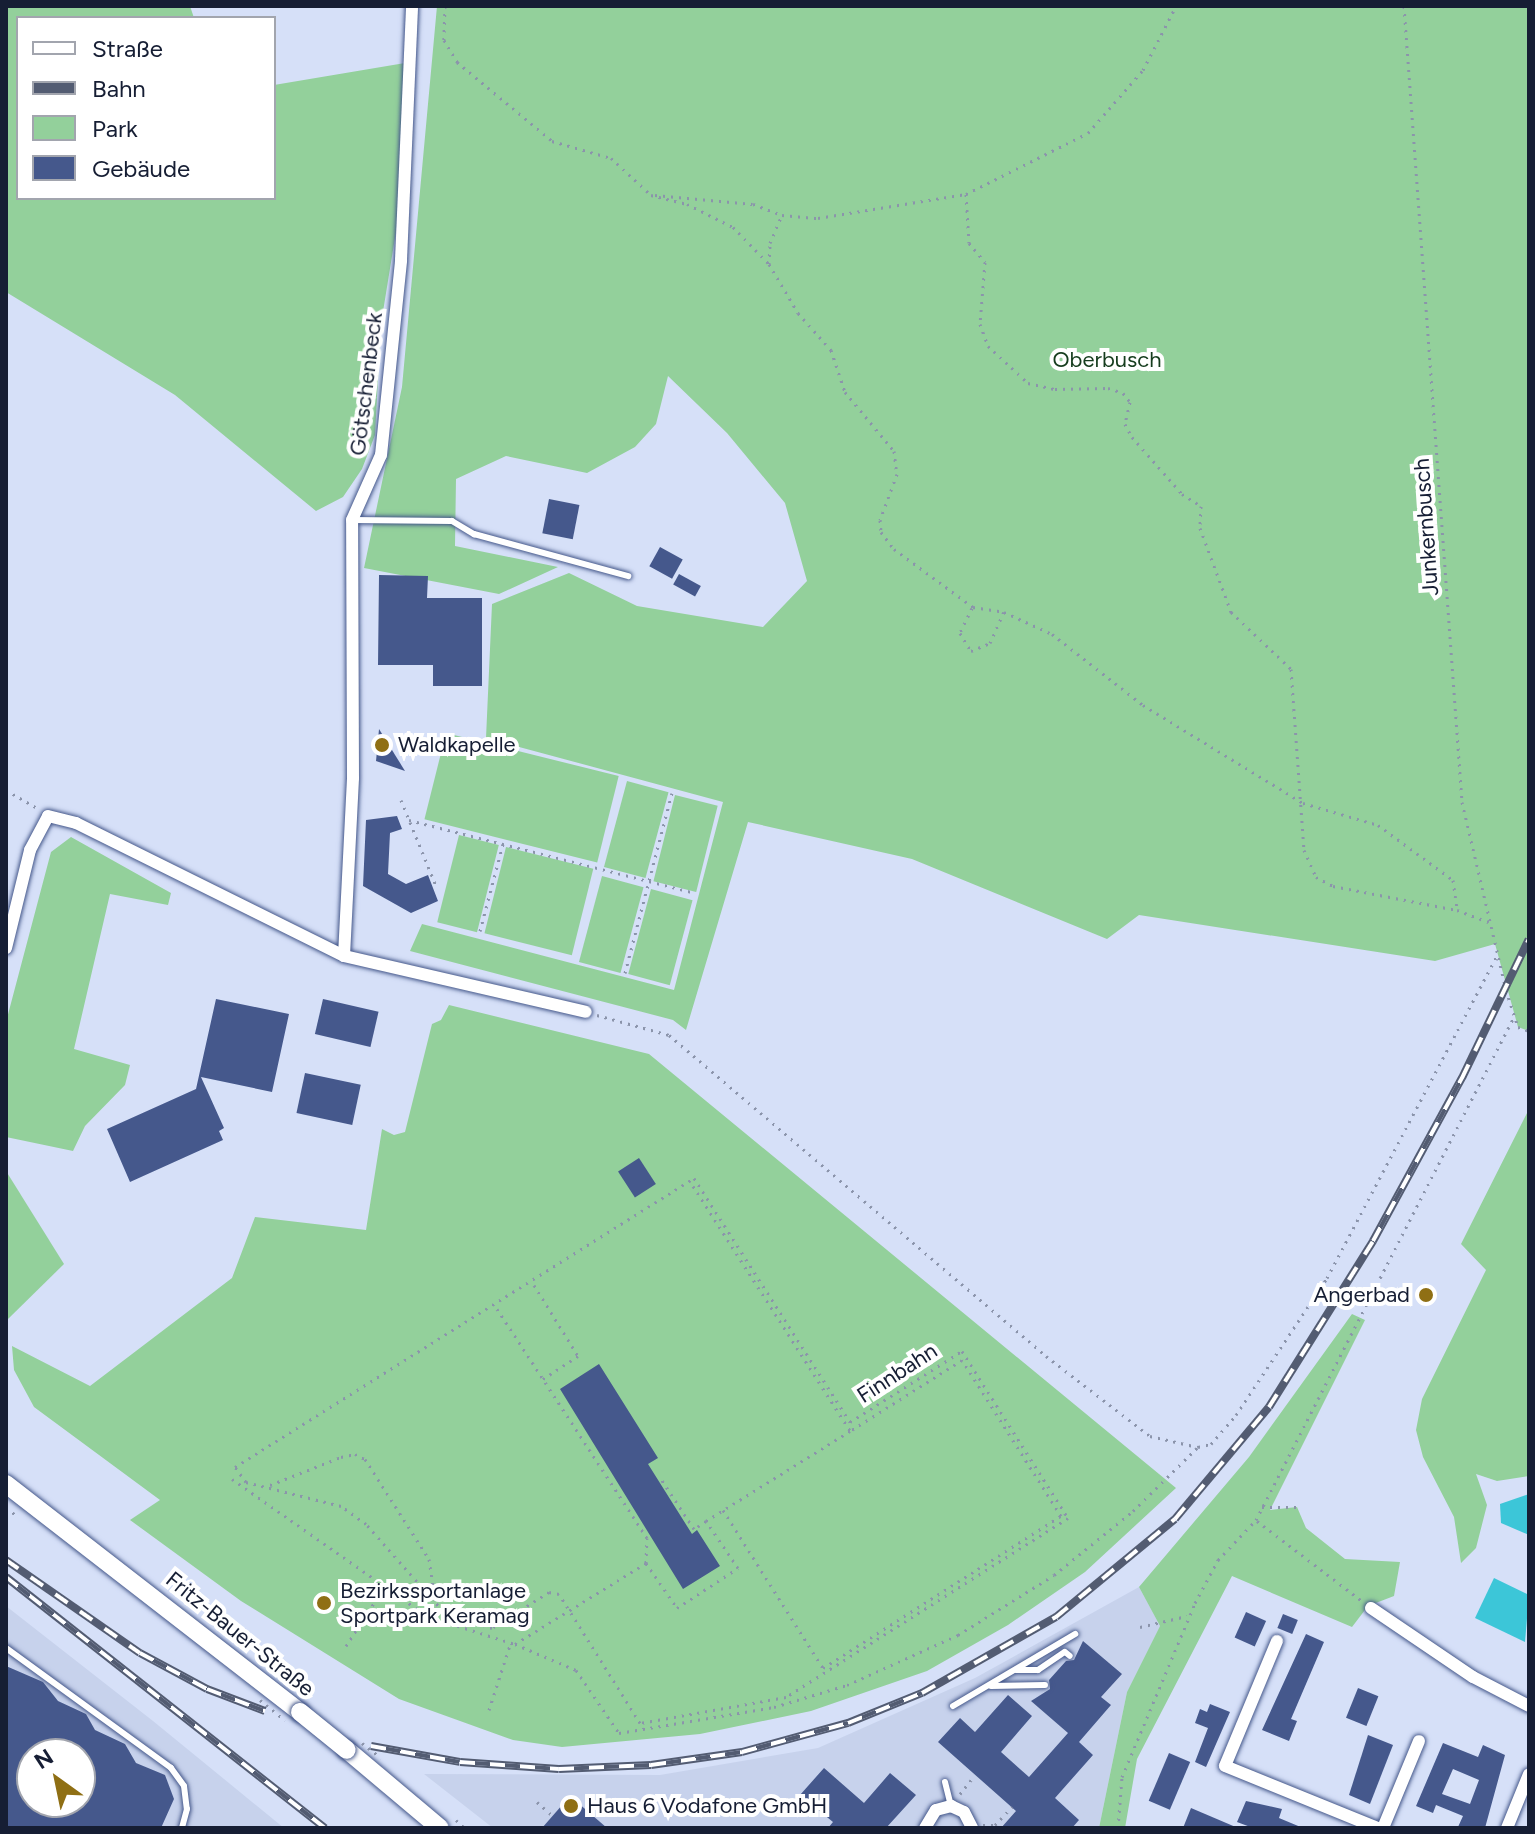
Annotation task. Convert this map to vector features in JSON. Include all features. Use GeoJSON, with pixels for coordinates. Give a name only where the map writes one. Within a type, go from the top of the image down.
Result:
{"type":"FeatureCollection","features":[{"type":"Feature","properties":{"kind":"main road","name":"Fritz-Bauer-Straße"},"geometry":{"type":"LineString","coordinates":[[6,1484],[300,1712],[440,1828]]}},
{"type":"Feature","properties":{"kind":"street","name":"Götschenbeck"},"geometry":{"type":"LineString","coordinates":[[344,956],[353,778],[352,520],[381,455],[401,260],[412,6]]}},
{"type":"Feature","properties":{"kind":"street"},"geometry":{"type":"LineString","coordinates":[[6,948],[30,850],[48,816],[76,823],[344,956],[586,1012]]}},
{"type":"Feature","properties":{"kind":"street"},"geometry":{"type":"LineString","coordinates":[[1371,1608],[1449,1662],[1529,1706]]}},
{"type":"Feature","properties":{"kind":"street"},"geometry":{"type":"LineString","coordinates":[[1277,1641],[1225,1766],[1380,1828],[1419,1741]]}},
{"type":"Feature","properties":{"kind":"street"},"geometry":{"type":"LineString","coordinates":[[1507,1828],[1529,1774]]}},
{"type":"Feature","properties":{"kind":"street"},"geometry":{"type":"LineString","coordinates":[[925,1828],[930,1815],[951,1806],[964,1812],[972,1827]]}},
{"type":"Feature","properties":{"kind":"lane"},"geometry":{"type":"LineString","coordinates":[[352,520],[452,521],[474,534],[628,576]]}},
{"type":"Feature","properties":{"kind":"lane"},"geometry":{"type":"LineString","coordinates":[[953,1706],[1075,1634]]}},
{"type":"Feature","properties":{"kind":"lane"},"geometry":{"type":"LineString","coordinates":[[6,1648],[171,1768],[184,1786],[187,1809],[182,1828]]}},
{"type":"Feature","properties":{"kind":"lane"},"geometry":{"type":"LineString","coordinates":[[1015,1670],[1038,1670],[1065,1652],[1070,1656]]}},
{"type":"Feature","properties":{"kind":"lane"},"geometry":{"type":"LineString","coordinates":[[984,1688],[1045,1685]]}},
{"type":"Feature","properties":{"kind":"lane"},"geometry":{"type":"LineString","coordinates":[[945,1782],[951,1806]]}},
{"type":"Feature","properties":{"kind":"path"},"geometry":{"type":"LineString","coordinates":[[445,6],[444,40],[457,62],[552,141],[611,158],[651,195],[687,204],[733,227],[769,264],[798,313],[831,350],[845,392],[894,451],[897,474],[882,510],[884,538],[973,607],[1004,612],[1052,634],[1143,705],[1303,803],[1378,825],[1443,871],[1458,891],[1457,910]]}},
{"type":"Feature","properties":{"kind":"path"},"geometry":{"type":"LineString","coordinates":[[651,195],[753,204],[782,215],[818,218],[862,207],[966,194],[1088,133],[1143,70],[1176,6]]}},
{"type":"Feature","properties":{"kind":"path","name":"Junkernbusch"},"geometry":{"type":"LineString","coordinates":[[1404,6],[1462,802],[1489,922],[1518,1027],[1529,1031]]}},
{"type":"Feature","properties":{"kind":"path"},"geometry":{"type":"LineString","coordinates":[[966,194],[969,243],[985,262],[981,335],[1004,365],[1028,383],[1055,389],[1108,388],[1130,402],[1125,424],[1132,437],[1182,494],[1201,506],[1200,528],[1231,612],[1291,669],[1304,850],[1316,877],[1333,886],[1457,910],[1489,922]]}},
{"type":"Feature","properties":{"kind":"path"},"geometry":{"type":"LineString","coordinates":[[769,264],[770,243],[782,215]]}},
{"type":"Feature","properties":{"kind":"path"},"geometry":{"type":"LineString","coordinates":[[973,607],[960,633],[971,651],[990,643],[1004,612]]}},
{"type":"Feature","properties":{"kind":"path"},"geometry":{"type":"LineString","coordinates":[[6,790],[48,816]]}},
{"type":"Feature","properties":{"kind":"path"},"geometry":{"type":"LineString","coordinates":[[625,973],[672,793]]}},
{"type":"Feature","properties":{"kind":"path"},"geometry":{"type":"LineString","coordinates":[[401,800],[437,888]]}},
{"type":"Feature","properties":{"kind":"path"},"geometry":{"type":"LineString","coordinates":[[409,820],[695,893]]}},
{"type":"Feature","properties":{"kind":"path"},"geometry":{"type":"LineString","coordinates":[[480,931],[503,844]]}},
{"type":"Feature","properties":{"kind":"path"},"geometry":{"type":"LineString","coordinates":[[586,1012],[669,1035],[1046,1356],[1150,1436],[1198,1447],[1211,1444],[1236,1415],[1327,1278],[1498,954]]}},
{"type":"Feature","properties":{"kind":"path"},"geometry":{"type":"LineString","coordinates":[[1118,1828],[1122,1777],[1189,1616],[1218,1560],[1256,1520],[1515,1015]]}},
{"type":"Feature","properties":{"kind":"path","name":"Finnbahn"},"geometry":{"type":"LineString","coordinates":[[694,1178],[850,1422],[962,1351],[1068,1518],[786,1697],[640,1723],[559,1594],[549,1592],[492,1628],[436,1606],[366,1524],[341,1506],[269,1485],[246,1482],[235,1467],[694,1178]]}},
{"type":"Feature","properties":{"kind":"path"},"geometry":{"type":"LineString","coordinates":[[693,1186],[850,1431]]}},
{"type":"Feature","properties":{"kind":"path"},"geometry":{"type":"LineString","coordinates":[[534,1285],[578,1356],[543,1379]]}},
{"type":"Feature","properties":{"kind":"path"},"geometry":{"type":"LineString","coordinates":[[497,1309],[647,1538],[646,1563],[677,1608],[738,1568],[706,1521]]}},
{"type":"Feature","properties":{"kind":"path"},"geometry":{"type":"LineString","coordinates":[[661,1479],[694,1529],[723,1510],[962,1360],[1061,1516],[823,1668],[723,1510]]}},
{"type":"Feature","properties":{"kind":"path"},"geometry":{"type":"LineString","coordinates":[[232,1479],[427,1616],[513,1643],[576,1670],[619,1733],[774,1707],[847,1685],[958,1635],[1054,1575],[1133,1511],[1198,1447]]}},
{"type":"Feature","properties":{"kind":"path"},"geometry":{"type":"LineString","coordinates":[[269,1485],[341,1457],[365,1459],[429,1559],[436,1606]]}},
{"type":"Feature","properties":{"kind":"path"},"geometry":{"type":"LineString","coordinates":[[1262,1507],[1297,1507]]}},
{"type":"Feature","properties":{"kind":"path"},"geometry":{"type":"LineString","coordinates":[[1256,1520],[1371,1608]]}},
{"type":"Feature","properties":{"kind":"path"},"geometry":{"type":"LineString","coordinates":[[489,1710],[513,1643],[646,1563]]}},
{"type":"Feature","properties":{"kind":"path"},"geometry":{"type":"LineString","coordinates":[[346,1646],[384,1587]]}},
{"type":"Feature","properties":{"kind":"path"},"geometry":{"type":"LineString","coordinates":[[1140,1627],[1189,1616]]}},
{"type":"Feature","properties":{"kind":"path"},"geometry":{"type":"LineString","coordinates":[[951,1806],[975,1775]]}},
{"type":"Feature","properties":{"kind":"path"},"geometry":{"type":"LineString","coordinates":[[537,1802],[553,1816]]}},
{"type":"Feature","properties":{"kind":"path"},"geometry":{"type":"LineString","coordinates":[[972,1827],[995,1825],[1012,1807]]}},
{"type":"Feature","properties":{"kind":"shaded area"},"geometry":{"type":"Polygon","coordinates":[[[1139,1587],[1160,1626],[1127,1692],[1099,1828],[493,1828],[424,1774],[660,1775],[818,1748],[975,1678],[1139,1587]]]}},
{"type":"Feature","properties":{"kind":"shaded area"},"geometry":{"type":"Polygon","coordinates":[[[6,1606],[153,1721],[284,1828],[6,1828],[6,1606]]]}},
{"type":"Feature","properties":{"kind":"green space"},"geometry":{"type":"Polygon","coordinates":[[[6,6],[190,6],[193,16],[16,16],[16,200],[276,200],[276,85],[405,63],[399,213],[381,324],[375,435],[362,469],[343,497],[316,511],[175,395],[6,292],[6,6]]]}},
{"type":"Feature","properties":{"kind":"green space","name":"Oberbusch"},"geometry":{"type":"Polygon","coordinates":[[[437,6],[1529,6],[1529,1031],[1518,1027],[1495,944],[1435,961],[1139,915],[1107,939],[912,859],[748,822],[686,1030],[673,1020],[410,951],[422,924],[674,990],[723,802],[486,738],[492,604],[569,573],[637,606],[763,627],[807,581],[785,503],[727,433],[668,376],[656,424],[635,447],[587,473],[506,456],[456,479],[455,546],[558,567],[499,594],[364,568],[402,387],[437,6]]]}},
{"type":"Feature","properties":{"kind":"green space"},"geometry":{"type":"Polygon","coordinates":[[[446,733],[619,776],[597,862],[424,819],[446,733]]]}},
{"type":"Feature","properties":{"kind":"green space"},"geometry":{"type":"Polygon","coordinates":[[[627,781],[669,792],[645,878],[604,867],[627,781]]]}},
{"type":"Feature","properties":{"kind":"green space"},"geometry":{"type":"Polygon","coordinates":[[[675,795],[718,806],[696,892],[653,881],[675,795]]]}},
{"type":"Feature","properties":{"kind":"green space"},"geometry":{"type":"Polygon","coordinates":[[[459,835],[499,845],[477,932],[437,922],[459,835]]]}},
{"type":"Feature","properties":{"kind":"green space"},"geometry":{"type":"Polygon","coordinates":[[[71,837],[171,893],[168,905],[110,894],[74,1049],[130,1065],[125,1085],[85,1126],[73,1151],[6,1137],[6,1022],[51,852],[71,837]]]}},
{"type":"Feature","properties":{"kind":"green space"},"geometry":{"type":"Polygon","coordinates":[[[506,847],[593,869],[572,955],[484,933],[506,847]]]}},
{"type":"Feature","properties":{"kind":"green space"},"geometry":{"type":"Polygon","coordinates":[[[602,876],[644,887],[620,973],[579,962],[602,876]]]}},
{"type":"Feature","properties":{"kind":"green space"},"geometry":{"type":"Polygon","coordinates":[[[651,889],[693,900],[670,985],[628,974],[651,889]]]}},
{"type":"Feature","properties":{"kind":"green space"},"geometry":{"type":"Polygon","coordinates":[[[449,1005],[649,1054],[1176,1488],[1085,1572],[1008,1625],[927,1671],[811,1711],[700,1734],[562,1747],[513,1740],[399,1699],[241,1601],[130,1520],[160,1500],[34,1407],[14,1370],[12,1346],[90,1386],[232,1278],[255,1217],[366,1230],[382,1129],[394,1135],[405,1132],[432,1024],[441,1020],[449,1005]]]}},
{"type":"Feature","properties":{"kind":"green space"},"geometry":{"type":"Polygon","coordinates":[[[1529,1109],[1529,1476],[1497,1481],[1476,1474],[1487,1505],[1476,1548],[1461,1563],[1454,1517],[1423,1457],[1416,1430],[1422,1399],[1486,1270],[1461,1244],[1529,1109]]]}},
{"type":"Feature","properties":{"kind":"green space"},"geometry":{"type":"Polygon","coordinates":[[[6,1171],[64,1264],[7,1320],[6,1316],[6,1171]]]}},
{"type":"Feature","properties":{"kind":"green space"},"geometry":{"type":"Polygon","coordinates":[[[1352,1314],[1365,1320],[1270,1510],[1297,1507],[1306,1528],[1345,1559],[1400,1562],[1394,1596],[1368,1606],[1352,1627],[1232,1576],[1137,1759],[1125,1828],[1099,1828],[1127,1692],[1160,1626],[1139,1587],[1249,1457],[1352,1314]]]}},
{"type":"Feature","properties":{"kind":"water"},"geometry":{"type":"Polygon","coordinates":[[[1529,1494],[1529,1535],[1501,1523],[1500,1504],[1529,1494]]]}},
{"type":"Feature","properties":{"kind":"water"},"geometry":{"type":"Polygon","coordinates":[[[1494,1578],[1529,1595],[1525,1642],[1475,1618],[1494,1578]]]}},
{"type":"Feature","properties":{"kind":"building"},"geometry":{"type":"Polygon","coordinates":[[[549,499],[579,505],[573,539],[542,533],[549,499]]]}},
{"type":"Feature","properties":{"kind":"building"},"geometry":{"type":"Polygon","coordinates":[[[660,547],[683,560],[672,579],[649,566],[660,547]]]}},
{"type":"Feature","properties":{"kind":"building"},"geometry":{"type":"Polygon","coordinates":[[[679,574],[701,586],[695,597],[673,584],[679,574]]]}},
{"type":"Feature","properties":{"kind":"building"},"geometry":{"type":"Polygon","coordinates":[[[379,575],[428,576],[427,598],[482,598],[482,686],[433,686],[433,665],[378,665],[379,575]]]}},
{"type":"Feature","properties":{"kind":"building"},"geometry":{"type":"Polygon","coordinates":[[[379,729],[405,771],[376,761],[379,729]]]}},
{"type":"Feature","properties":{"kind":"building"},"geometry":{"type":"Polygon","coordinates":[[[397,816],[402,829],[390,833],[388,874],[406,884],[428,875],[438,901],[411,913],[363,886],[366,820],[397,816]]]}},
{"type":"Feature","properties":{"kind":"building"},"geometry":{"type":"Polygon","coordinates":[[[216,999],[289,1014],[272,1092],[201,1077],[224,1128],[219,1131],[223,1140],[130,1182],[107,1129],[196,1089],[216,999]]]}},
{"type":"Feature","properties":{"kind":"building"},"geometry":{"type":"Polygon","coordinates":[[[323,999],[379,1012],[370,1047],[315,1034],[323,999]]]}},
{"type":"Feature","properties":{"kind":"building"},"geometry":{"type":"Polygon","coordinates":[[[305,1073],[361,1085],[352,1125],[296,1113],[305,1073]]]}},
{"type":"Feature","properties":{"kind":"building"},"geometry":{"type":"Polygon","coordinates":[[[639,1158],[656,1184],[635,1198],[618,1172],[639,1158]]]}},
{"type":"Feature","properties":{"kind":"building"},"geometry":{"type":"Polygon","coordinates":[[[599,1364],[658,1458],[648,1464],[692,1534],[697,1530],[720,1566],[683,1589],[560,1389],[599,1364]]]}},
{"type":"Feature","properties":{"kind":"building"},"geometry":{"type":"Polygon","coordinates":[[[1246,1612],[1266,1621],[1255,1647],[1235,1638],[1246,1612]]]}},
{"type":"Feature","properties":{"kind":"building"},"geometry":{"type":"Polygon","coordinates":[[[1283,1614],[1298,1620],[1292,1634],[1277,1628],[1283,1614]]]}},
{"type":"Feature","properties":{"kind":"building"},"geometry":{"type":"Polygon","coordinates":[[[1306,1634],[1324,1642],[1291,1719],[1297,1721],[1289,1741],[1262,1730],[1306,1634]]]}},
{"type":"Feature","properties":{"kind":"building"},"geometry":{"type":"Polygon","coordinates":[[[1083,1641],[1122,1674],[1101,1697],[1111,1705],[1079,1742],[1093,1755],[1055,1798],[1079,1820],[1072,1828],[1001,1828],[1016,1811],[938,1742],[960,1718],[975,1732],[1008,1695],[1032,1716],[1001,1752],[1029,1777],[1068,1733],[1031,1701],[1050,1689],[1049,1680],[1066,1661],[1074,1660],[1083,1641]]]}},
{"type":"Feature","properties":{"kind":"building"},"geometry":{"type":"Polygon","coordinates":[[[6,1666],[43,1682],[58,1701],[86,1714],[95,1730],[125,1744],[136,1763],[165,1775],[174,1799],[161,1828],[6,1828],[6,1666]]]}},
{"type":"Feature","properties":{"kind":"building"},"geometry":{"type":"Polygon","coordinates":[[[1358,1688],[1378,1696],[1366,1726],[1346,1718],[1358,1688]]]}},
{"type":"Feature","properties":{"kind":"building"},"geometry":{"type":"Polygon","coordinates":[[[1210,1704],[1230,1712],[1206,1767],[1195,1762],[1208,1728],[1195,1723],[1200,1709],[1207,1712],[1210,1704]]]}},
{"type":"Feature","properties":{"kind":"building"},"geometry":{"type":"Polygon","coordinates":[[[1368,1735],[1393,1745],[1370,1804],[1349,1795],[1368,1735]]]}},
{"type":"Feature","properties":{"kind":"building"},"geometry":{"type":"Polygon","coordinates":[[[1443,1743],[1478,1757],[1483,1745],[1505,1755],[1485,1828],[1458,1827],[1463,1816],[1436,1805],[1433,1813],[1416,1806],[1443,1743]],[[1453,1769],[1442,1794],[1470,1804],[1479,1780],[1453,1769]]]}},
{"type":"Feature","properties":{"kind":"building"},"geometry":{"type":"Polygon","coordinates":[[[1169,1753],[1190,1762],[1170,1810],[1149,1801],[1169,1753]]]}},
{"type":"Feature","properties":{"kind":"building"},"geometry":{"type":"Polygon","coordinates":[[[824,1768],[864,1803],[890,1773],[916,1795],[886,1828],[828,1828],[833,1822],[800,1795],[824,1768]]]}},
{"type":"Feature","properties":{"kind":"building","name":"Haus 6 Vodafone GmbH"},"geometry":{"type":"Polygon","coordinates":[[[570,1796],[607,1828],[542,1828],[570,1796]]]}},
{"type":"Feature","properties":{"kind":"building"},"geometry":{"type":"Polygon","coordinates":[[[1246,1801],[1282,1809],[1279,1818],[1303,1828],[1253,1828],[1237,1822],[1246,1801]]]}},
{"type":"Feature","properties":{"kind":"building"},"geometry":{"type":"Polygon","coordinates":[[[1191,1808],[1238,1828],[1183,1828],[1191,1808]]]}},
{"type":"Feature","properties":{"kind":"railway"},"geometry":{"type":"LineString","coordinates":[[371,1746],[460,1762],[559,1769],[651,1765],[742,1752],[848,1723],[922,1693],[1056,1617],[1175,1519],[1269,1407],[1373,1241],[1462,1078],[1529,939]]}},
{"type":"Feature","properties":{"kind":"railway"},"geometry":{"type":"LineString","coordinates":[[6,1560],[140,1653],[207,1689],[265,1711]]}},
{"type":"Feature","properties":{"kind":"railway"},"geometry":{"type":"LineString","coordinates":[[6,1577],[325,1828]]}},
{"type":"Feature","properties":{"kind":"place","name":"Waldkapelle"},"geometry":{"type":"Point","coordinates":[382,745]}},
{"type":"Feature","properties":{"kind":"place","name":"Angerbad"},"geometry":{"type":"Point","coordinates":[1426,1295]}},
{"type":"Feature","properties":{"kind":"place","name":"Bezirkssportanlage Sportpark Keramag"},"geometry":{"type":"Point","coordinates":[324,1603]}},
{"type":"Feature","properties":{"kind":"place","name":"Haus 6 Vodafone GmbH"},"geometry":{"type":"Point","coordinates":[571,1806]}}]}
